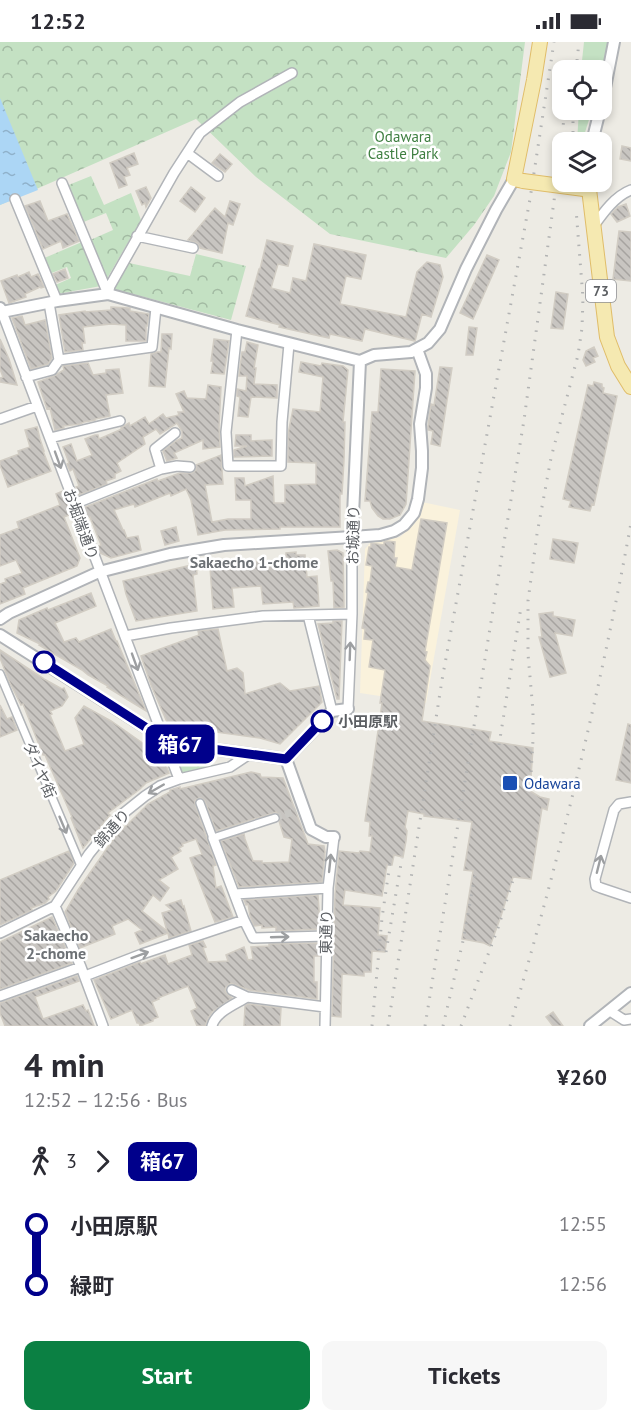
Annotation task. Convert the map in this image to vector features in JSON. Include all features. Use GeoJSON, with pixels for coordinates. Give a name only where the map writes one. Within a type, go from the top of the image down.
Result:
{"type":"FeatureCollection","features":[{"type":"Feature","properties":{"kind":"main road"},"geometry":{"type":"LineString","coordinates":[[518,180],[540,42]]}},
{"type":"Feature","properties":{"kind":"main road","name":"73"},"geometry":{"type":"LineString","coordinates":[[518,180],[552,183]]}},
{"type":"Feature","properties":{"kind":"main road","name":"73"},"geometry":{"type":"LineString","coordinates":[[588,192],[607,337],[618,366],[631,387]]}},
{"type":"Feature","properties":{"kind":"street"},"geometry":{"type":"LineString","coordinates":[[610,60],[614,42]]}},
{"type":"Feature","properties":{"kind":"street"},"geometry":{"type":"LineString","coordinates":[[108,294],[137,236],[200,133],[240,102],[292,73]]}},
{"type":"Feature","properties":{"kind":"street"},"geometry":{"type":"LineString","coordinates":[[187,153],[218,176]]}},
{"type":"Feature","properties":{"kind":"street"},"geometry":{"type":"LineString","coordinates":[[1,311],[108,294],[360,361],[374,355],[411,352],[428,343],[440,329],[466,269],[496,210],[518,180]]}},
{"type":"Feature","properties":{"kind":"street"},"geometry":{"type":"LineString","coordinates":[[62,183],[108,294]]}},
{"type":"Feature","properties":{"kind":"street"},"geometry":{"type":"LineString","coordinates":[[594,227],[604,212],[631,190]]}},
{"type":"Feature","properties":{"kind":"street"},"geometry":{"type":"LineString","coordinates":[[15,199],[53,302],[59,360],[52,370],[26,377]]}},
{"type":"Feature","properties":{"kind":"street"},"geometry":{"type":"LineString","coordinates":[[137,236],[193,248]]}},
{"type":"Feature","properties":{"kind":"street"},"geometry":{"type":"LineString","coordinates":[[59,360],[152,347],[156,308]]}},
{"type":"Feature","properties":{"kind":"street","name":"お堀端通り"},"geometry":{"type":"LineString","coordinates":[[1,311],[179,779]]}},
{"type":"Feature","properties":{"kind":"street"},"geometry":{"type":"LineString","coordinates":[[237,330],[226,432],[228,466],[281,466],[282,422],[290,344]]}},
{"type":"Feature","properties":{"kind":"street"},"geometry":{"type":"LineString","coordinates":[[0,619],[99,572],[170,554],[224,545],[380,535],[404,525],[414,513],[422,468],[420,424],[426,374],[417,349]]}},
{"type":"Feature","properties":{"kind":"street","name":"お城通り"},"geometry":{"type":"LineString","coordinates":[[348,709],[352,537],[360,361]]}},
{"type":"Feature","properties":{"kind":"street"},"geometry":{"type":"LineString","coordinates":[[0,419],[37,406]]}},
{"type":"Feature","properties":{"kind":"street"},"geometry":{"type":"LineString","coordinates":[[50,438],[120,421]]}},
{"type":"Feature","properties":{"kind":"street"},"geometry":{"type":"LineString","coordinates":[[161,469],[155,448],[176,433]]}},
{"type":"Feature","properties":{"kind":"street"},"geometry":{"type":"LineString","coordinates":[[74,504],[161,469],[177,466],[190,467]]}},
{"type":"Feature","properties":{"kind":"street"},"geometry":{"type":"LineString","coordinates":[[125,636],[263,616],[352,614]]}},
{"type":"Feature","properties":{"kind":"street"},"geometry":{"type":"LineString","coordinates":[[308,615],[332,711]]}},
{"type":"Feature","properties":{"kind":"street"},"geometry":{"type":"LineString","coordinates":[[0,634],[164,739],[183,745],[286,759]]}},
{"type":"Feature","properties":{"kind":"street","name":"ダイヤ街"},"geometry":{"type":"LineString","coordinates":[[0,674],[81,866]]}},
{"type":"Feature","properties":{"kind":"street"},"geometry":{"type":"LineString","coordinates":[[286,759],[332,711],[348,709]]}},
{"type":"Feature","properties":{"kind":"street","name":"錦通り"},"geometry":{"type":"LineString","coordinates":[[55,906],[81,866],[120,816],[145,796],[160,786],[179,779],[230,768],[249,755]]}},
{"type":"Feature","properties":{"kind":"street"},"geometry":{"type":"LineString","coordinates":[[286,759],[311,829],[326,837],[334,837]]}},
{"type":"Feature","properties":{"kind":"street"},"geometry":{"type":"LineString","coordinates":[[631,802],[619,804],[614,810],[595,879],[596,886],[631,898]]}},
{"type":"Feature","properties":{"kind":"street"},"geometry":{"type":"LineString","coordinates":[[200,803],[252,938],[326,936]]}},
{"type":"Feature","properties":{"kind":"street"},"geometry":{"type":"LineString","coordinates":[[213,838],[275,818]]}},
{"type":"Feature","properties":{"kind":"street","name":"東通り"},"geometry":{"type":"LineString","coordinates":[[325,1026],[328,888],[334,837]]}},
{"type":"Feature","properties":{"kind":"street"},"geometry":{"type":"LineString","coordinates":[[235,894],[328,888]]}},
{"type":"Feature","properties":{"kind":"street"},"geometry":{"type":"LineString","coordinates":[[0,933],[55,906],[104,1026]]}},
{"type":"Feature","properties":{"kind":"street"},"geometry":{"type":"LineString","coordinates":[[85,976],[142,954],[244,920]]}},
{"type":"Feature","properties":{"kind":"street"},"geometry":{"type":"LineString","coordinates":[[0,996],[81,967]]}},
{"type":"Feature","properties":{"kind":"street"},"geometry":{"type":"LineString","coordinates":[[232,990],[247,997],[325,1007]]}},
{"type":"Feature","properties":{"kind":"street"},"geometry":{"type":"LineString","coordinates":[[590,1026],[631,993]]}},
{"type":"Feature","properties":{"kind":"street"},"geometry":{"type":"LineString","coordinates":[[212,1026],[218,1016],[247,997]]}},
{"type":"Feature","properties":{"kind":"street"},"geometry":{"type":"LineString","coordinates":[[610,1011],[624,1020],[631,1019]]}},
{"type":"Feature","properties":{"kind":"shaded area"},"geometry":{"type":"Polygon","coordinates":[[[422,502],[460,510],[426,703],[360,693],[365,549],[370,543],[400,537],[415,523],[422,502]]]}},
{"type":"Feature","properties":{"kind":"green space","name":"Odawara Castle Park"},"geometry":{"type":"Polygon","coordinates":[[[0,42],[525,42],[511,152],[494,196],[474,225],[446,258],[330,234],[256,177],[196,119],[0,205],[0,42]]]}},
{"type":"Feature","properties":{"kind":"green space"},"geometry":{"type":"Polygon","coordinates":[[[584,42],[608,42],[604,60],[582,60],[584,42]]]}},
{"type":"Feature","properties":{"kind":"green space"},"geometry":{"type":"Polygon","coordinates":[[[578,120],[589,120],[585,132],[578,132],[578,120]]]}},
{"type":"Feature","properties":{"kind":"green space"},"geometry":{"type":"Polygon","coordinates":[[[91,176],[104,205],[131,193],[141,220],[105,282],[88,241],[113,230],[106,213],[81,223],[66,186],[91,176]]]}},
{"type":"Feature","properties":{"kind":"green space"},"geometry":{"type":"Polygon","coordinates":[[[82,242],[101,286],[57,294],[53,286],[71,278],[67,267],[49,274],[42,259],[82,242]]]}},
{"type":"Feature","properties":{"kind":"green space"},"geometry":{"type":"Polygon","coordinates":[[[196,254],[246,266],[231,320],[114,289],[129,263],[190,276],[196,254]]]}},
{"type":"Feature","properties":{"kind":"green space"},"geometry":{"type":"Polygon","coordinates":[[[177,759],[219,766],[182,774],[177,759]]]}},
{"type":"Feature","properties":{"kind":"water"},"geometry":{"type":"Polygon","coordinates":[[[0,98],[38,190],[0,205],[0,98]]]}},
{"type":"Feature","properties":{"kind":"building"},"geometry":{"type":"Polygon","coordinates":[[[622,146],[631,148],[631,161],[620,159],[622,146]]]}},
{"type":"Feature","properties":{"kind":"building"},"geometry":{"type":"Polygon","coordinates":[[[134,153],[138,164],[127,168],[130,175],[124,177],[127,185],[119,188],[110,163],[134,153]]]}},
{"type":"Feature","properties":{"kind":"building"},"geometry":{"type":"Polygon","coordinates":[[[220,154],[232,164],[225,172],[212,163],[220,154]]]}},
{"type":"Feature","properties":{"kind":"building"},"geometry":{"type":"Polygon","coordinates":[[[146,187],[151,198],[146,207],[145,203],[142,205],[136,191],[146,187]]]}},
{"type":"Feature","properties":{"kind":"building"},"geometry":{"type":"Polygon","coordinates":[[[191,187],[205,198],[195,212],[180,201],[191,187]]]}},
{"type":"Feature","properties":{"kind":"building"},"geometry":{"type":"Polygon","coordinates":[[[40,201],[48,221],[67,214],[79,241],[63,248],[61,241],[43,249],[25,206],[40,201]]]}},
{"type":"Feature","properties":{"kind":"building"},"geometry":{"type":"Polygon","coordinates":[[[230,201],[240,204],[233,225],[228,223],[222,253],[200,248],[197,243],[188,240],[215,208],[225,217],[230,201]]]}},
{"type":"Feature","properties":{"kind":"building"},"geometry":{"type":"Polygon","coordinates":[[[626,204],[630,216],[617,222],[611,214],[618,207],[626,204]]]}},
{"type":"Feature","properties":{"kind":"building"},"geometry":{"type":"Polygon","coordinates":[[[619,231],[631,232],[631,281],[613,279],[619,231]]]}},
{"type":"Feature","properties":{"kind":"building"},"geometry":{"type":"Polygon","coordinates":[[[267,240],[293,246],[288,266],[278,264],[271,288],[290,293],[293,278],[306,281],[314,244],[366,255],[361,279],[346,276],[340,304],[406,317],[417,272],[427,262],[440,265],[443,277],[431,317],[422,314],[415,341],[365,329],[362,341],[330,334],[329,338],[279,327],[280,325],[246,316],[267,240]]]}},
{"type":"Feature","properties":{"kind":"building"},"geometry":{"type":"Polygon","coordinates":[[[487,255],[499,260],[473,319],[460,313],[487,255]]]}},
{"type":"Feature","properties":{"kind":"building"},"geometry":{"type":"Polygon","coordinates":[[[65,269],[68,278],[57,282],[53,274],[65,269]]]}},
{"type":"Feature","properties":{"kind":"building"},"geometry":{"type":"Polygon","coordinates":[[[29,272],[31,277],[38,274],[44,287],[9,303],[1,281],[29,272]]]}},
{"type":"Feature","properties":{"kind":"building"},"geometry":{"type":"Polygon","coordinates":[[[556,292],[568,294],[563,329],[551,328],[556,292]]]}},
{"type":"Feature","properties":{"kind":"building"},"geometry":{"type":"Polygon","coordinates":[[[111,307],[130,308],[130,311],[149,314],[146,341],[126,341],[126,325],[83,327],[85,343],[82,343],[83,350],[65,352],[59,315],[111,310],[111,307]]]}},
{"type":"Feature","properties":{"kind":"building"},"geometry":{"type":"Polygon","coordinates":[[[22,316],[25,325],[45,320],[52,358],[48,364],[31,369],[12,318],[22,316]]]}},
{"type":"Feature","properties":{"kind":"building"},"geometry":{"type":"Polygon","coordinates":[[[469,327],[477,328],[473,355],[466,355],[469,327]]]}},
{"type":"Feature","properties":{"kind":"building"},"geometry":{"type":"Polygon","coordinates":[[[162,334],[172,334],[165,387],[149,386],[151,354],[161,352],[162,334]]]}},
{"type":"Feature","properties":{"kind":"building"},"geometry":{"type":"Polygon","coordinates":[[[0,339],[17,385],[0,382],[0,378],[3,377],[0,369],[0,339]]]}},
{"type":"Feature","properties":{"kind":"building"},"geometry":{"type":"Polygon","coordinates":[[[214,339],[229,341],[224,374],[211,373],[214,339]]]}},
{"type":"Feature","properties":{"kind":"building"},"geometry":{"type":"Polygon","coordinates":[[[247,342],[258,345],[254,384],[277,385],[277,398],[251,397],[248,417],[238,416],[240,397],[237,396],[237,389],[246,391],[247,376],[239,376],[242,352],[245,352],[247,342]]]}},
{"type":"Feature","properties":{"kind":"building"},"geometry":{"type":"Polygon","coordinates":[[[594,347],[598,356],[593,358],[595,362],[586,366],[583,360],[586,351],[594,347]]]}},
{"type":"Feature","properties":{"kind":"building"},"geometry":{"type":"Polygon","coordinates":[[[301,362],[321,366],[322,363],[343,366],[348,370],[343,422],[345,422],[344,460],[342,494],[340,494],[340,527],[225,530],[198,535],[191,500],[186,489],[135,507],[134,504],[114,510],[127,538],[138,536],[141,550],[111,558],[100,553],[98,546],[101,545],[90,517],[87,518],[83,508],[157,479],[158,481],[180,473],[192,473],[196,470],[196,465],[221,455],[223,484],[205,485],[212,522],[251,519],[251,500],[236,500],[235,478],[244,478],[245,486],[273,476],[274,503],[285,503],[285,485],[316,484],[316,463],[288,462],[288,434],[293,409],[320,412],[323,377],[299,372],[301,362]]]}},
{"type":"Feature","properties":{"kind":"building"},"geometry":{"type":"Polygon","coordinates":[[[88,363],[93,375],[106,373],[106,370],[119,369],[123,393],[106,395],[110,416],[63,426],[64,428],[55,430],[50,408],[47,409],[38,382],[64,370],[63,366],[88,363]]]}},
{"type":"Feature","properties":{"kind":"building"},"geometry":{"type":"Polygon","coordinates":[[[440,367],[452,368],[440,446],[431,444],[433,431],[428,430],[428,426],[440,367]]]}},
{"type":"Feature","properties":{"kind":"building"},"geometry":{"type":"Polygon","coordinates":[[[381,369],[415,371],[406,504],[400,515],[390,519],[378,516],[370,501],[365,501],[372,412],[378,412],[381,369]]]}},
{"type":"Feature","properties":{"kind":"building"},"geometry":{"type":"Polygon","coordinates":[[[594,382],[602,384],[603,393],[617,396],[594,505],[592,504],[590,511],[569,507],[571,501],[563,499],[588,385],[593,386],[594,382]]]}},
{"type":"Feature","properties":{"kind":"building"},"geometry":{"type":"Polygon","coordinates":[[[208,385],[221,387],[220,447],[203,449],[203,440],[174,453],[177,458],[167,461],[163,451],[182,438],[182,431],[177,423],[160,434],[156,429],[143,437],[145,444],[117,463],[121,471],[115,474],[115,478],[106,481],[107,484],[79,495],[76,487],[79,486],[73,469],[70,471],[67,464],[69,463],[63,447],[71,444],[77,461],[92,455],[85,439],[98,435],[99,439],[145,417],[149,424],[163,414],[166,418],[179,415],[178,412],[184,412],[176,394],[184,391],[187,398],[206,399],[208,385]]]}},
{"type":"Feature","properties":{"kind":"building"},"geometry":{"type":"Polygon","coordinates":[[[37,427],[51,471],[8,487],[0,461],[30,447],[25,430],[37,427]]]}},
{"type":"Feature","properties":{"kind":"building"},"geometry":{"type":"Polygon","coordinates":[[[236,435],[251,435],[251,441],[272,440],[272,456],[234,457],[234,450],[247,446],[235,446],[236,435]]]}},
{"type":"Feature","properties":{"kind":"building"},"geometry":{"type":"Polygon","coordinates":[[[63,491],[71,514],[64,517],[80,558],[77,566],[23,588],[25,594],[0,604],[0,584],[6,582],[5,579],[22,573],[16,560],[0,566],[0,535],[19,528],[17,522],[60,505],[56,494],[63,491]]]}},
{"type":"Feature","properties":{"kind":"building"},"geometry":{"type":"Polygon","coordinates":[[[421,519],[447,523],[425,651],[427,652],[425,660],[430,666],[422,721],[491,732],[489,741],[533,748],[530,791],[549,799],[547,810],[542,808],[531,879],[513,877],[490,946],[462,939],[473,871],[464,870],[472,822],[424,816],[424,814],[408,811],[403,857],[394,855],[392,865],[387,865],[382,896],[345,890],[343,905],[380,908],[378,935],[387,936],[385,952],[372,951],[371,972],[364,972],[364,976],[342,974],[341,1017],[332,1016],[335,895],[339,851],[370,852],[372,836],[369,836],[370,822],[365,821],[385,670],[369,667],[373,640],[364,639],[365,629],[362,628],[372,566],[366,565],[369,547],[371,543],[384,545],[387,541],[395,542],[394,558],[397,558],[395,567],[412,570],[421,519]]]}},
{"type":"Feature","properties":{"kind":"building"},"geometry":{"type":"Polygon","coordinates":[[[176,527],[179,541],[165,545],[161,531],[176,527]]]}},
{"type":"Feature","properties":{"kind":"building"},"geometry":{"type":"Polygon","coordinates":[[[553,539],[578,543],[574,563],[550,559],[553,539]]]}},
{"type":"Feature","properties":{"kind":"building"},"geometry":{"type":"Polygon","coordinates":[[[337,550],[343,553],[344,607],[334,608],[333,581],[331,581],[328,551],[337,550]]]}},
{"type":"Feature","properties":{"kind":"building"},"geometry":{"type":"Polygon","coordinates":[[[296,552],[296,555],[305,555],[307,577],[317,576],[319,606],[294,608],[293,602],[263,604],[261,586],[232,588],[234,607],[213,609],[210,567],[286,559],[286,553],[296,552]]]}},
{"type":"Feature","properties":{"kind":"building"},"geometry":{"type":"Polygon","coordinates":[[[196,564],[197,574],[193,575],[197,611],[136,621],[123,581],[196,564]]]}},
{"type":"Feature","properties":{"kind":"building"},"geometry":{"type":"Polygon","coordinates":[[[91,593],[96,606],[55,623],[64,642],[76,638],[79,642],[111,629],[146,711],[40,644],[17,633],[19,620],[91,593]]]}},
{"type":"Feature","properties":{"kind":"building"},"geometry":{"type":"Polygon","coordinates":[[[553,612],[553,616],[575,620],[572,636],[555,633],[566,673],[550,677],[539,637],[542,637],[539,614],[553,612]]]}},
{"type":"Feature","properties":{"kind":"building"},"geometry":{"type":"Polygon","coordinates":[[[333,621],[342,621],[339,699],[337,699],[318,624],[333,623],[333,621]]]}},
{"type":"Feature","properties":{"kind":"building"},"geometry":{"type":"Polygon","coordinates":[[[218,629],[227,671],[237,668],[243,673],[245,694],[280,683],[290,691],[319,686],[322,702],[280,744],[260,738],[208,731],[209,729],[167,722],[141,656],[199,635],[198,631],[218,629]]]}},
{"type":"Feature","properties":{"kind":"building"},"geometry":{"type":"Polygon","coordinates":[[[0,650],[44,679],[64,688],[68,697],[62,706],[50,711],[52,714],[50,715],[65,751],[84,744],[75,718],[84,706],[144,744],[160,751],[164,760],[169,773],[146,783],[108,813],[110,815],[83,848],[23,704],[21,705],[9,681],[0,658],[0,650]]]}},
{"type":"Feature","properties":{"kind":"building"},"geometry":{"type":"Polygon","coordinates":[[[0,705],[7,719],[12,717],[17,730],[0,737],[0,705]]]}},
{"type":"Feature","properties":{"kind":"building"},"geometry":{"type":"Polygon","coordinates":[[[628,724],[631,725],[631,783],[616,780],[628,724]]]}},
{"type":"Feature","properties":{"kind":"building"},"geometry":{"type":"Polygon","coordinates":[[[251,772],[260,774],[261,777],[283,778],[308,844],[324,846],[322,882],[239,887],[221,841],[244,834],[253,861],[262,861],[262,863],[289,862],[292,839],[284,837],[279,821],[280,816],[276,812],[216,831],[205,801],[199,798],[195,800],[195,804],[216,865],[213,866],[216,888],[221,886],[233,917],[215,922],[190,858],[202,854],[196,839],[182,844],[183,846],[179,848],[181,851],[171,857],[178,869],[159,880],[169,888],[160,901],[153,895],[142,911],[167,931],[162,913],[172,910],[166,905],[181,900],[191,931],[169,938],[168,933],[140,944],[135,933],[142,930],[128,919],[112,926],[115,934],[80,948],[65,912],[115,837],[148,804],[170,790],[251,772]]]}},
{"type":"Feature","properties":{"kind":"building"},"geometry":{"type":"Polygon","coordinates":[[[69,851],[74,863],[56,891],[48,897],[49,899],[0,925],[0,880],[69,851]]]}},
{"type":"Feature","properties":{"kind":"building"},"geometry":{"type":"Polygon","coordinates":[[[318,895],[319,929],[276,931],[276,927],[254,926],[248,904],[246,905],[244,900],[318,895]]]}},
{"type":"Feature","properties":{"kind":"building"},"geometry":{"type":"Polygon","coordinates":[[[52,917],[72,963],[0,989],[0,942],[52,917]]]}},
{"type":"Feature","properties":{"kind":"building"},"geometry":{"type":"Polygon","coordinates":[[[203,941],[208,962],[228,961],[226,955],[244,947],[248,960],[253,959],[251,947],[269,946],[269,944],[320,943],[320,956],[314,956],[314,982],[317,982],[317,999],[249,990],[231,983],[225,991],[232,998],[212,1012],[205,1026],[197,1026],[191,1011],[197,1008],[188,986],[152,1002],[158,1017],[153,1021],[140,1026],[132,1010],[111,1019],[94,980],[165,955],[168,964],[192,955],[189,945],[203,941]]]}},
{"type":"Feature","properties":{"kind":"building"},"geometry":{"type":"Polygon","coordinates":[[[77,976],[79,981],[35,997],[43,1019],[83,1005],[86,1011],[88,1010],[94,1026],[5,1026],[0,1013],[0,1003],[77,976]]]}},
{"type":"Feature","properties":{"kind":"building"},"geometry":{"type":"Polygon","coordinates":[[[248,1004],[281,1008],[280,1026],[244,1026],[245,1006],[248,1004]]]}},
{"type":"Feature","properties":{"kind":"building"},"geometry":{"type":"Polygon","coordinates":[[[553,1012],[563,1026],[553,1026],[546,1017],[553,1012]]]}},
{"type":"Feature","properties":{"kind":"tunnel"},"geometry":{"type":"LineString","coordinates":[[275,818],[296,811]]}},
{"type":"Feature","properties":{"kind":"railway"},"geometry":{"type":"LineString","coordinates":[[388,1026],[442,680],[530,199],[554,42]]}},
{"type":"Feature","properties":{"kind":"railway"},"geometry":{"type":"LineString","coordinates":[[577,60],[579,42]]}},
{"type":"Feature","properties":{"kind":"railway"},"geometry":{"type":"LineString","coordinates":[[425,1026],[524,420],[564,120]]}},
{"type":"Feature","properties":{"kind":"railway"},"geometry":{"type":"LineString","coordinates":[[573,120],[573,132]]}},
{"type":"Feature","properties":{"kind":"railway"},"geometry":{"type":"LineString","coordinates":[[530,791],[533,711],[528,654],[528,601],[551,458],[578,355],[582,328],[583,298],[576,209]]}},
{"type":"Feature","properties":{"kind":"railway"},"geometry":{"type":"LineString","coordinates":[[510,1026],[577,776],[606,650],[631,523]]}},
{"type":"Feature","properties":{"kind":"railway"},"geometry":{"type":"LineString","coordinates":[[499,745],[521,607]]}},
{"type":"Feature","properties":{"kind":"railway"},"geometry":{"type":"LineString","coordinates":[[372,1026],[382,918],[391,856]]}},
{"type":"Feature","properties":{"kind":"railway"},"geometry":{"type":"LineString","coordinates":[[386,952],[402,858]]}},
{"type":"Feature","properties":{"kind":"railway"},"geometry":{"type":"LineString","coordinates":[[443,1026],[463,941],[476,870]]}},
{"type":"Feature","properties":{"kind":"railway"},"geometry":{"type":"LineString","coordinates":[[461,1026],[498,928],[514,877]]}},
{"type":"Feature","properties":{"kind":"bus line","name":"箱67"},"geometry":{"type":"LineString","coordinates":[[44,662],[164,739],[183,745],[286,759],[322,721]]}},
{"type":"Feature","properties":{"kind":"place","name":"小田原駅"},"geometry":{"type":"Point","coordinates":[322,721]}},
{"type":"Feature","properties":{"kind":"place","name":"Odawara"},"geometry":{"type":"Point","coordinates":[510,783]}},
{"type":"Feature","properties":{"kind":"district","name":"Sakaecho 1-chome"},"geometry":{"type":"Point","coordinates":[254,562]}},
{"type":"Feature","properties":{"kind":"district","name":"Sakaecho 2-chome"},"geometry":{"type":"Point","coordinates":[56,944]}}]}
